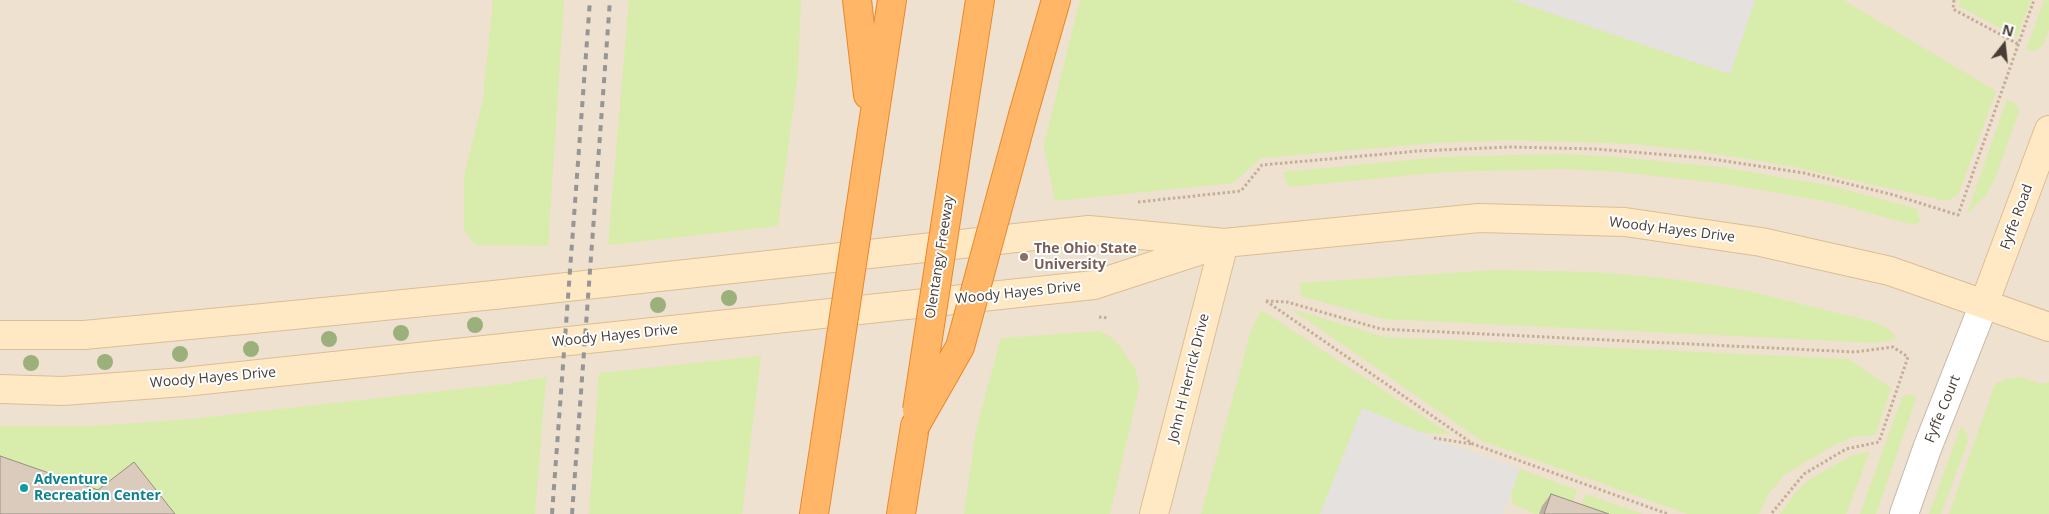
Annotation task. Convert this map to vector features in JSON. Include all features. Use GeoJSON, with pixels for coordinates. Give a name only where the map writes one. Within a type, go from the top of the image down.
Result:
{"type":"FeatureCollection","features":[{"type":"Feature","properties":{"kind":"highway"},"geometry":{"type":"LineString","coordinates":[[857,0],[872,131]]}},
{"type":"Feature","properties":{"kind":"highway"},"geometry":{"type":"LineString","coordinates":[[814,514],[892,0]]}},
{"type":"Feature","properties":{"kind":"highway","name":"Olentangy Freeway"},"geometry":{"type":"LineString","coordinates":[[901,514],[980,0]]}},
{"type":"Feature","properties":{"kind":"highway"},"geometry":{"type":"LineString","coordinates":[[915,426],[960,347],[1056,0]]}},
{"type":"Feature","properties":{"kind":"street","name":"Fyffe Road"},"geometry":{"type":"LineString","coordinates":[[1984,304],[2049,130]]}},
{"type":"Feature","properties":{"kind":"street","name":"Woody Hayes Drive"},"geometry":{"type":"LineString","coordinates":[[0,335],[84,335],[253,319],[494,295],[1089,230],[1224,243],[1479,218],[1625,222],[1761,242],[1880,269],[2049,327]]}},
{"type":"Feature","properties":{"kind":"street","name":"Woody Hayes Drive"},"geometry":{"type":"LineString","coordinates":[[0,389],[63,391],[184,382],[1094,285],[1224,243]]}},
{"type":"Feature","properties":{"kind":"street","name":"John H Herrick Drive"},"geometry":{"type":"LineString","coordinates":[[1154,514],[1224,243]]}},
{"type":"Feature","properties":{"kind":"street","name":"Fyffe Court"},"geometry":{"type":"LineString","coordinates":[[1904,514],[1928,446],[1984,304]]}},
{"type":"Feature","properties":{"kind":"path"},"geometry":{"type":"LineString","coordinates":[[1954,0],[1953,9],[2018,44]]}},
{"type":"Feature","properties":{"kind":"path"},"geometry":{"type":"LineString","coordinates":[[1473,444],[1266,301],[1287,302],[1381,329],[1855,352],[1894,347],[1908,357],[1879,442],[1846,449],[1804,474],[1771,514]]}},
{"type":"Feature","properties":{"kind":"path"},"geometry":{"type":"LineString","coordinates":[[1434,438],[1473,444],[1668,514]]}},
{"type":"Feature","properties":{"kind":"shaded area","name":"The Ohio State University"},"geometry":{"type":"Polygon","coordinates":[[[0,0],[2049,0],[2049,514],[0,514],[0,0]]]}},
{"type":"Feature","properties":{"kind":"shaded area"},"geometry":{"type":"Polygon","coordinates":[[[1512,0],[1755,0],[1730,74],[1512,0]]]}},
{"type":"Feature","properties":{"kind":"shaded area"},"geometry":{"type":"Polygon","coordinates":[[[1362,408],[1434,438],[1520,469],[1503,514],[1320,514],[1362,408]]]}},
{"type":"Feature","properties":{"kind":"green space"},"geometry":{"type":"Polygon","coordinates":[[[493,0],[564,0],[548,246],[475,245],[464,230],[464,177],[483,99],[493,0]]]}},
{"type":"Feature","properties":{"kind":"green space"},"geometry":{"type":"Polygon","coordinates":[[[629,0],[801,0],[798,72],[778,226],[608,245],[629,0]]]}},
{"type":"Feature","properties":{"kind":"green space"},"geometry":{"type":"Polygon","coordinates":[[[1080,0],[1512,0],[1730,74],[1755,0],[1843,0],[1996,91],[1959,193],[1947,201],[1790,166],[1698,151],[1634,144],[1512,140],[1437,143],[1261,158],[1233,183],[1055,201],[1044,145],[1080,0]]]}},
{"type":"Feature","properties":{"kind":"green space"},"geometry":{"type":"Polygon","coordinates":[[[1960,0],[2031,0],[2017,37],[1959,6],[1960,0]]]}},
{"type":"Feature","properties":{"kind":"green space"},"geometry":{"type":"Polygon","coordinates":[[[2044,0],[2049,0],[2049,29],[2044,44],[2035,51],[2026,50],[2044,0]]]}},
{"type":"Feature","properties":{"kind":"green space"},"geometry":{"type":"Polygon","coordinates":[[[2007,99],[2017,105],[2019,111],[1995,179],[1986,195],[1967,214],[2007,99]]]}},
{"type":"Feature","properties":{"kind":"green space"},"geometry":{"type":"Polygon","coordinates":[[[1561,154],[1619,157],[1728,168],[1832,186],[1918,209],[1920,221],[1914,225],[1829,202],[1727,184],[1619,172],[1561,169],[1444,172],[1288,187],[1283,172],[1442,157],[1561,154]]]}},
{"type":"Feature","properties":{"kind":"green space"},"geometry":{"type":"Polygon","coordinates":[[[1492,270],[1597,272],[1673,279],[1744,290],[1874,322],[1887,328],[1897,338],[1877,343],[1383,319],[1301,296],[1300,283],[1492,270]]]}},
{"type":"Feature","properties":{"kind":"green space"},"geometry":{"type":"Polygon","coordinates":[[[1291,309],[1385,337],[1848,359],[1891,388],[1875,435],[1853,437],[1832,446],[1784,475],[1767,496],[1759,514],[1688,514],[1482,441],[1291,309]]]}},
{"type":"Feature","properties":{"kind":"green space"},"geometry":{"type":"Polygon","coordinates":[[[1261,310],[1450,434],[1423,433],[1362,408],[1320,514],[1201,514],[1251,331],[1261,310]]]}},
{"type":"Feature","properties":{"kind":"green space"},"geometry":{"type":"Polygon","coordinates":[[[1100,331],[1115,340],[1135,368],[1139,388],[1110,514],[964,514],[976,430],[1001,338],[1100,331]]]}},
{"type":"Feature","properties":{"kind":"green space"},"geometry":{"type":"Polygon","coordinates":[[[761,356],[742,514],[589,514],[599,373],[761,356]]]}},
{"type":"Feature","properties":{"kind":"green space"},"geometry":{"type":"Polygon","coordinates":[[[546,377],[535,514],[157,514],[89,502],[0,471],[0,426],[95,426],[191,419],[506,384],[546,377]]]}},
{"type":"Feature","properties":{"kind":"green space"},"geometry":{"type":"Polygon","coordinates":[[[2021,377],[2041,384],[2049,382],[2049,514],[1949,514],[1995,384],[2007,379],[2021,377]]]}},
{"type":"Feature","properties":{"kind":"green space"},"geometry":{"type":"Polygon","coordinates":[[[1903,395],[1917,396],[1876,514],[1860,514],[1903,395]]]}},
{"type":"Feature","properties":{"kind":"green space"},"geometry":{"type":"Polygon","coordinates":[[[1961,426],[1967,433],[1968,441],[1941,514],[1929,514],[1961,426]]]}},
{"type":"Feature","properties":{"kind":"green space"},"geometry":{"type":"Polygon","coordinates":[[[1870,451],[1846,514],[1780,514],[1796,492],[1812,478],[1851,456],[1870,451]]]}},
{"type":"Feature","properties":{"kind":"green space"},"geometry":{"type":"Polygon","coordinates":[[[1520,469],[1577,490],[1569,514],[1535,514],[1513,504],[1511,493],[1520,469]]]}},
{"type":"Feature","properties":{"kind":"green space"},"geometry":{"type":"Polygon","coordinates":[[[1585,494],[1643,514],[1579,514],[1585,494]]]}},
{"type":"Feature","properties":{"kind":"building","name":"Adventure Recreation Center"},"geometry":{"type":"Polygon","coordinates":[[[0,456],[98,490],[134,462],[175,514],[0,514],[0,456]]]}},
{"type":"Feature","properties":{"kind":"building"},"geometry":{"type":"Polygon","coordinates":[[[1551,494],[1609,514],[1544,514],[1551,494]]]}},
{"type":"Feature","properties":{"kind":"railway"},"geometry":{"type":"LineString","coordinates":[[552,514],[590,0]]}},
{"type":"Feature","properties":{"kind":"railway"},"geometry":{"type":"LineString","coordinates":[[572,514],[610,0]]}},
{"type":"Feature","properties":{"kind":"place","name":"The Ohio State University"},"geometry":{"type":"Point","coordinates":[1024,257]}},
{"type":"Feature","properties":{"kind":"place","name":"Adventure Recreation Center"},"geometry":{"type":"Point","coordinates":[24,488]}}]}
